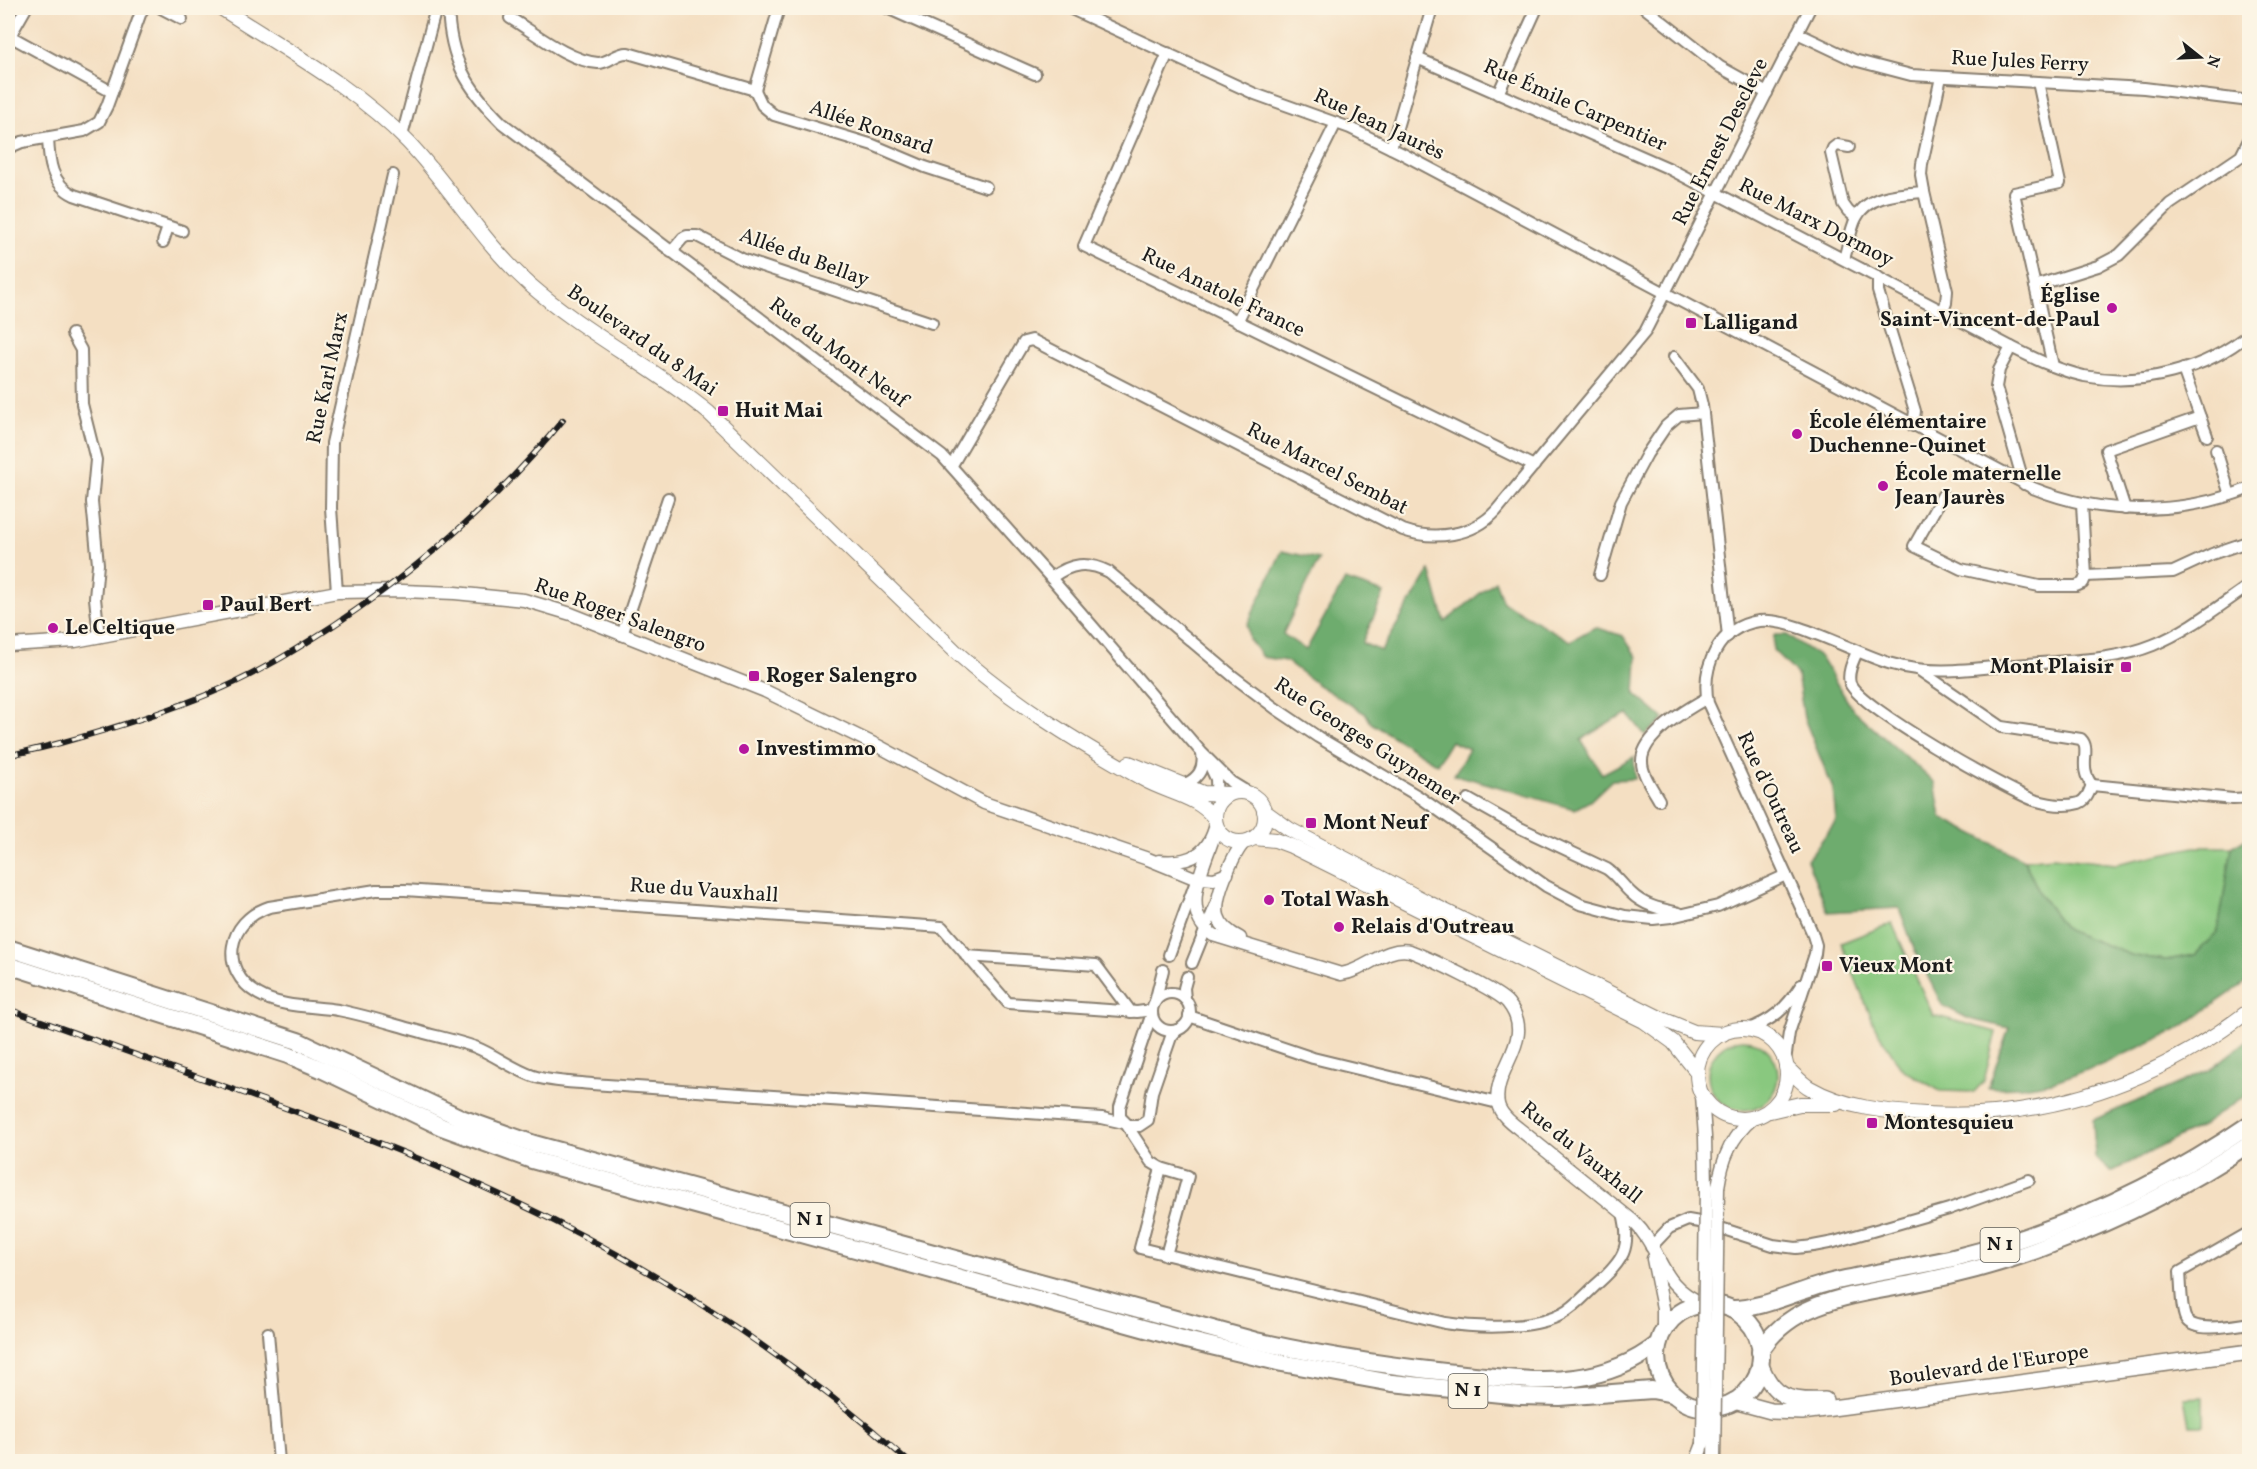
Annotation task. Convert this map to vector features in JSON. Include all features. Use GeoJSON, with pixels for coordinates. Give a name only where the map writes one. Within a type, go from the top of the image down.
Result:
{"type":"FeatureCollection","features":[{"type":"Feature","properties":{"kind":"highway","name":"N 1"},"geometry":{"type":"LineString","coordinates":[[8,948],[298,1041],[461,1118],[534,1144],[1256,1341],[1331,1357],[1406,1368],[1547,1380],[1582,1377],[1621,1366],[1642,1356],[1661,1338]]}},
{"type":"Feature","properties":{"kind":"highway","name":"N 1"},"geometry":{"type":"LineString","coordinates":[[8,965],[288,1055],[441,1127],[517,1156],[1225,1350],[1347,1376],[1475,1392],[1550,1398],[1652,1390],[1673,1394]]}},
{"type":"Feature","properties":{"kind":"highway","name":"N 1"},"geometry":{"type":"LineString","coordinates":[[1731,1309],[1756,1307],[1800,1290],[1838,1280],[1958,1257],[2040,1232],[2139,1190],[2212,1149],[2250,1124]]}},
{"type":"Feature","properties":{"kind":"highway","name":"N 1"},"geometry":{"type":"LineString","coordinates":[[1760,1357],[1776,1330],[1810,1309],[1850,1296],[1976,1269],[2052,1244],[2162,1196],[2250,1143]]}},
{"type":"Feature","properties":{"kind":"highway"},"geometry":{"type":"LineString","coordinates":[[1704,1304],[1731,1309],[1751,1326],[1758,1340],[1760,1357],[1751,1385],[1734,1401],[1719,1407],[1702,1407],[1687,1403],[1673,1394],[1658,1369],[1661,1338],[1680,1312],[1704,1304]]}},
{"type":"Feature","properties":{"kind":"main road","name":"Boulevard du 8 Mai"},"geometry":{"type":"LineString","coordinates":[[221,8],[351,94],[402,136],[438,177],[490,244],[529,284],[562,311],[677,388],[714,417],[950,645],[993,683],[1049,723],[1146,780],[1201,805],[1219,808]]}},
{"type":"Feature","properties":{"kind":"main road","name":"Boulevard du 8 Mai"},"geometry":{"type":"LineString","coordinates":[[1099,752],[1205,794],[1219,808]]}},
{"type":"Feature","properties":{"kind":"main road"},"geometry":{"type":"LineString","coordinates":[[1249,840],[1262,828],[1264,812],[1259,800],[1249,793],[1239,792],[1219,808],[1221,833],[1227,838],[1236,842],[1275,840],[1290,846],[1644,1021],[1673,1042],[1697,1072]]}},
{"type":"Feature","properties":{"kind":"main road"},"geometry":{"type":"LineString","coordinates":[[1264,812],[1289,829],[1441,909],[1662,1019],[1694,1032],[1723,1034],[1736,1030],[1757,1032],[1769,1038],[1779,1048],[1786,1064],[1815,1090],[1857,1105]]}},
{"type":"Feature","properties":{"kind":"main road"},"geometry":{"type":"LineString","coordinates":[[1723,1034],[1705,1049],[1697,1072],[1702,1095],[1708,1105],[1722,1115],[1737,1119],[1806,1103],[1857,1105],[1908,1113],[1969,1115],[2029,1109],[2074,1100],[2114,1087],[2170,1062],[2250,1010]]}},
{"type":"Feature","properties":{"kind":"main road"},"geometry":{"type":"LineString","coordinates":[[1760,1115],[1776,1104],[1785,1089],[1786,1064]]}},
{"type":"Feature","properties":{"kind":"main road","name":"Boulevard de l'Europe"},"geometry":{"type":"LineString","coordinates":[[1760,1357],[1767,1381],[1780,1395],[1793,1399],[1816,1401],[2250,1343]]}},
{"type":"Feature","properties":{"kind":"main road","name":"Boulevard de l'Europe"},"geometry":{"type":"LineString","coordinates":[[1734,1401],[1771,1411],[1802,1412],[2250,1352]]}},
{"type":"Feature","properties":{"kind":"street"},"geometry":{"type":"LineString","coordinates":[[26,8],[9,36],[112,92]]}},
{"type":"Feature","properties":{"kind":"street"},"geometry":{"type":"LineString","coordinates":[[8,147],[17,143],[84,131],[93,127],[105,112],[144,8]]}},
{"type":"Feature","properties":{"kind":"street"},"geometry":{"type":"LineString","coordinates":[[161,8],[182,19]]}},
{"type":"Feature","properties":{"kind":"street"},"geometry":{"type":"LineString","coordinates":[[402,136],[436,8]]}},
{"type":"Feature","properties":{"kind":"street","name":"Rue du Mont Neuf"},"geometry":{"type":"LineString","coordinates":[[448,8],[450,34],[456,59],[471,90],[486,107],[516,135],[921,439],[952,465],[1202,753],[1231,782],[1249,793]]}},
{"type":"Feature","properties":{"kind":"street"},"geometry":{"type":"LineString","coordinates":[[510,18],[560,49],[591,61],[601,63],[619,54],[628,53],[755,90],[779,8]]}},
{"type":"Feature","properties":{"kind":"street"},"geometry":{"type":"LineString","coordinates":[[887,8],[1035,74]]}},
{"type":"Feature","properties":{"kind":"street","name":"Rue Jean Jaurès"},"geometry":{"type":"LineString","coordinates":[[1069,8],[1261,96],[1335,123],[1391,148],[1913,426],[2024,484],[2058,498],[2082,504],[2126,509],[2184,506],[2250,488]]}},
{"type":"Feature","properties":{"kind":"street"},"geometry":{"type":"LineString","coordinates":[[1391,148],[1432,8]]}},
{"type":"Feature","properties":{"kind":"street"},"geometry":{"type":"LineString","coordinates":[[1498,93],[1537,8]]}},
{"type":"Feature","properties":{"kind":"street"},"geometry":{"type":"LineString","coordinates":[[1645,8],[1720,68],[1767,93]]}},
{"type":"Feature","properties":{"kind":"street","name":"Rue Ernest Descleve"},"geometry":{"type":"LineString","coordinates":[[1666,294],[1810,8]]}},
{"type":"Feature","properties":{"kind":"street","name":"Rue Jules Ferry"},"geometry":{"type":"LineString","coordinates":[[1797,33],[1862,63],[1902,73],[1941,78],[2144,88],[2250,101]]}},
{"type":"Feature","properties":{"kind":"street","name":"Rue Anatole France"},"geometry":{"type":"LineString","coordinates":[[1168,53],[1084,246],[1534,466]]}},
{"type":"Feature","properties":{"kind":"street","name":"Rue Émile Carpentier"},"geometry":{"type":"LineString","coordinates":[[1417,58],[1646,158],[1717,193]]}},
{"type":"Feature","properties":{"kind":"street"},"geometry":{"type":"LineString","coordinates":[[1941,78],[1922,170],[1924,192],[1947,291],[1946,303],[1942,311]]}},
{"type":"Feature","properties":{"kind":"street"},"geometry":{"type":"LineString","coordinates":[[2038,82],[2060,183],[2014,193],[2053,366]]}},
{"type":"Feature","properties":{"kind":"street","name":"Allée Ronsard"},"geometry":{"type":"LineString","coordinates":[[755,90],[762,105],[774,115],[873,145],[925,167],[986,186]]}},
{"type":"Feature","properties":{"kind":"street"},"geometry":{"type":"LineString","coordinates":[[1237,322],[1335,123]]}},
{"type":"Feature","properties":{"kind":"street"},"geometry":{"type":"LineString","coordinates":[[48,138],[51,168],[56,180],[64,189],[74,195],[182,231]]}},
{"type":"Feature","properties":{"kind":"street"},"geometry":{"type":"LineString","coordinates":[[2035,286],[2098,266],[2119,255],[2170,204],[2241,156],[2250,138]]}},
{"type":"Feature","properties":{"kind":"street"},"geometry":{"type":"LineString","coordinates":[[1849,147],[1837,145],[1831,153],[1843,204],[1856,218]]}},
{"type":"Feature","properties":{"kind":"street","name":"Rue Karl Marx"},"geometry":{"type":"LineString","coordinates":[[337,592],[331,508],[332,443],[393,175]]}},
{"type":"Feature","properties":{"kind":"street"},"geometry":{"type":"LineString","coordinates":[[1844,259],[1856,218],[1863,209],[1878,199],[1924,192]]}},
{"type":"Feature","properties":{"kind":"street","name":"Rue Marx Dormoy"},"geometry":{"type":"LineString","coordinates":[[1717,193],[2011,347],[2053,366],[2092,377],[2122,379],[2152,376],[2184,369],[2215,356],[2250,333]]}},
{"type":"Feature","properties":{"kind":"street"},"geometry":{"type":"LineString","coordinates":[[163,242],[168,226]]}},
{"type":"Feature","properties":{"kind":"street","name":"Allée du Bellay"},"geometry":{"type":"LineString","coordinates":[[671,252],[683,238],[697,236],[744,260],[932,322]]}},
{"type":"Feature","properties":{"kind":"street"},"geometry":{"type":"LineString","coordinates":[[1878,277],[1878,291],[1914,406],[1913,426]]}},
{"type":"Feature","properties":{"kind":"street","name":"Rue Marcel Sembat"},"geometry":{"type":"LineString","coordinates":[[952,465],[1024,342],[1032,340],[1387,522],[1417,534],[1449,535],[1482,523],[1492,516],[1640,339],[1666,294]]}},
{"type":"Feature","properties":{"kind":"street"},"geometry":{"type":"LineString","coordinates":[[72,334],[81,350],[82,404],[96,460],[92,502],[98,564],[95,598],[99,637]]}},
{"type":"Feature","properties":{"kind":"street"},"geometry":{"type":"LineString","coordinates":[[2011,347],[1999,370],[1996,387],[2024,484]]}},
{"type":"Feature","properties":{"kind":"street"},"geometry":{"type":"LineString","coordinates":[[1674,357],[1698,390],[1703,413],[1728,636],[1753,622],[1777,621],[1897,666],[1918,670],[1957,669],[2123,654],[2154,645],[2169,637],[2250,585]]}},
{"type":"Feature","properties":{"kind":"street"},"geometry":{"type":"LineString","coordinates":[[2184,369],[2207,436]]}},
{"type":"Feature","properties":{"kind":"street"},"geometry":{"type":"LineString","coordinates":[[1600,575],[1621,502],[1643,460],[1671,421],[1683,414],[1703,413]]}},
{"type":"Feature","properties":{"kind":"street"},"geometry":{"type":"LineString","coordinates":[[2126,509],[2106,450],[2200,417]]}},
{"type":"Feature","properties":{"kind":"street"},"geometry":{"type":"LineString","coordinates":[[2216,450],[2230,495]]}},
{"type":"Feature","properties":{"kind":"street"},"geometry":{"type":"LineString","coordinates":[[1943,495],[1914,546],[1961,569],[2039,586],[2076,586],[2083,583],[2086,576],[2082,504]]}},
{"type":"Feature","properties":{"kind":"street"},"geometry":{"type":"LineString","coordinates":[[622,635],[668,498]]}},
{"type":"Feature","properties":{"kind":"street"},"geometry":{"type":"LineString","coordinates":[[2086,576],[2173,572],[2211,554],[2250,542]]}},
{"type":"Feature","properties":{"kind":"street","name":"Rue Georges Guynemer"},"geometry":{"type":"LineString","coordinates":[[1051,578],[1065,568],[1075,565],[1093,565],[1109,572],[1275,708],[1318,737],[1418,796],[1565,897],[1587,907],[1625,916],[1653,919],[1685,915],[1725,903],[1786,875]]}},
{"type":"Feature","properties":{"kind":"street","name":"Rue Roger Salengro"},"geometry":{"type":"LineString","coordinates":[[8,645],[60,643],[99,637],[337,592],[455,593],[517,599],[565,611],[784,699],[978,800],[1198,878],[1214,879],[1227,874]]}},
{"type":"Feature","properties":{"kind":"street","name":"Rue d'Outreau"},"geometry":{"type":"LineString","coordinates":[[1728,636],[1719,645],[1708,664],[1705,684],[1707,698],[1815,942],[1815,954],[1789,1033],[1786,1064]]}},
{"type":"Feature","properties":{"kind":"street"},"geometry":{"type":"LineString","coordinates":[[1857,652],[1849,676],[1853,688],[1912,734],[2020,794],[2040,801],[2053,804],[2078,803],[2085,799],[2092,785]]}},
{"type":"Feature","properties":{"kind":"street"},"geometry":{"type":"LineString","coordinates":[[1918,670],[2002,727],[2081,739],[2085,747],[2085,774],[2092,785]]}},
{"type":"Feature","properties":{"kind":"street"},"geometry":{"type":"LineString","coordinates":[[1659,800],[1644,774],[1643,753],[1648,743],[1660,731],[1681,714],[1707,698]]}},
{"type":"Feature","properties":{"kind":"street"},"geometry":{"type":"LineString","coordinates":[[1182,785],[1199,774],[1203,763],[1202,753]]}},
{"type":"Feature","properties":{"kind":"street","name":"Rue du Mont Neuf"},"geometry":{"type":"LineString","coordinates":[[1202,753],[1214,773],[1219,808]]}},
{"type":"Feature","properties":{"kind":"street"},"geometry":{"type":"LineString","coordinates":[[2092,785],[2233,799],[2250,798]]}},
{"type":"Feature","properties":{"kind":"street","name":"Rue Georges Guynemer"},"geometry":{"type":"LineString","coordinates":[[1468,799],[1516,826],[1607,869],[1616,875],[1631,894],[1646,904],[1685,915]]}},
{"type":"Feature","properties":{"kind":"street"},"geometry":{"type":"LineString","coordinates":[[1169,955],[1212,841],[1219,808]]}},
{"type":"Feature","properties":{"kind":"street","name":"Rue du Vauxhall"},"geometry":{"type":"LineString","coordinates":[[1249,840],[1235,853],[1221,893],[1217,913],[1223,927],[1260,948]]}},
{"type":"Feature","properties":{"kind":"street","name":"Rue Roger Salengro"},"geometry":{"type":"LineString","coordinates":[[1148,859],[1186,860],[1203,850],[1212,841]]}},
{"type":"Feature","properties":{"kind":"street"},"geometry":{"type":"LineString","coordinates":[[1198,878],[1196,908],[1205,928]]}},
{"type":"Feature","properties":{"kind":"street","name":"Rue du Vauxhall"},"geometry":{"type":"LineString","coordinates":[[1125,1124],[1102,1118],[592,1084],[534,1076],[467,1045],[346,1012],[279,1002],[256,993],[241,978],[232,962],[235,939],[245,921],[256,912],[269,907],[376,890],[405,890],[942,927],[1008,1003],[1131,1011],[1153,1008]]}},
{"type":"Feature","properties":{"kind":"street","name":"Rue du Vauxhall"},"geometry":{"type":"LineString","coordinates":[[1192,963],[1221,893]]}},
{"type":"Feature","properties":{"kind":"street","name":"Rue du Vauxhall"},"geometry":{"type":"LineString","coordinates":[[1205,928],[1216,937],[1260,948],[1341,974],[1390,952],[1405,950],[1501,996],[1509,1004],[1516,1017],[1518,1035],[1498,1090],[1498,1103],[1502,1112],[1511,1123],[1642,1229],[1673,1285],[1686,1296],[1704,1304]]}},
{"type":"Feature","properties":{"kind":"street"},"geometry":{"type":"LineString","coordinates":[[966,956],[1096,965],[1131,1011]]}},
{"type":"Feature","properties":{"kind":"street","name":"Rue d'Outreau"},"geometry":{"type":"LineString","coordinates":[[1746,1030],[1766,1022],[1783,1010],[1795,995],[1809,969]]}},
{"type":"Feature","properties":{"kind":"street"},"geometry":{"type":"LineString","coordinates":[[1163,970],[1153,1008],[1120,1107],[1120,1117],[1151,1162],[1161,1168],[1188,1176],[1166,1255]]}},
{"type":"Feature","properties":{"kind":"street"},"geometry":{"type":"LineString","coordinates":[[1125,1124],[1139,1126],[1148,1120],[1152,1092],[1170,1039],[1177,1030],[1185,1025],[1190,1016],[1184,988],[1187,978]]}},
{"type":"Feature","properties":{"kind":"street"},"geometry":{"type":"LineString","coordinates":[[1177,1030],[1166,1030],[1159,1027],[1154,1020],[1153,1008],[1160,997],[1169,993],[1185,999]]}},
{"type":"Feature","properties":{"kind":"street"},"geometry":{"type":"LineString","coordinates":[[1190,1016],[1313,1058],[1498,1103]]}},
{"type":"Feature","properties":{"kind":"street"},"geometry":{"type":"LineString","coordinates":[[1702,1095],[1712,1187],[1714,1461]]}},
{"type":"Feature","properties":{"kind":"street"},"geometry":{"type":"LineString","coordinates":[[1703,1461],[1712,1187],[1730,1146],[1743,1128],[1760,1115]]}},
{"type":"Feature","properties":{"kind":"street"},"geometry":{"type":"LineString","coordinates":[[1161,1168],[1140,1248],[1445,1323],[1509,1326],[1551,1319],[1563,1314],[1610,1273],[1621,1260],[1626,1248],[1627,1230],[1623,1213]]}},
{"type":"Feature","properties":{"kind":"street"},"geometry":{"type":"LineString","coordinates":[[1652,1248],[1669,1228],[1688,1220],[1705,1223],[1773,1245],[1796,1248],[1824,1245],[1949,1209],[2029,1180]]}},
{"type":"Feature","properties":{"kind":"street"},"geometry":{"type":"LineString","coordinates":[[2250,1232],[2180,1272],[2185,1318],[2192,1325],[2201,1328],[2250,1323]]}},
{"type":"Feature","properties":{"kind":"street","name":"Rue du Vauxhall"},"geometry":{"type":"LineString","coordinates":[[1652,1248],[1663,1308],[1661,1338]]}},
{"type":"Feature","properties":{"kind":"street"},"geometry":{"type":"LineString","coordinates":[[268,1333],[279,1461]]}},
{"type":"Feature","properties":{"kind":"street"},"geometry":{"type":"LineString","coordinates":[[1696,1461],[1703,1444]]}},
{"type":"Feature","properties":{"kind":"green space"},"geometry":{"type":"Polygon","coordinates":[[[1282,551],[1319,559],[1283,634],[1306,650],[1345,580],[1384,593],[1362,643],[1381,651],[1430,570],[1445,622],[1495,581],[1503,602],[1570,641],[1595,627],[1623,636],[1637,657],[1635,694],[1664,719],[1645,735],[1628,714],[1614,719],[1581,740],[1602,774],[1634,757],[1635,779],[1612,780],[1590,801],[1575,809],[1454,775],[1469,749],[1451,741],[1437,764],[1371,723],[1366,714],[1318,685],[1286,661],[1262,657],[1249,639],[1247,625],[1282,551]]]}},
{"type":"Feature","properties":{"kind":"green space"},"geometry":{"type":"Polygon","coordinates":[[[1774,635],[1787,635],[1821,658],[1853,710],[1935,783],[1941,817],[2024,860],[2041,896],[2066,930],[2134,956],[2166,960],[2195,955],[2218,931],[2232,847],[2249,836],[2249,980],[2177,1030],[2101,1065],[2052,1082],[2022,1087],[1988,1088],[2009,1028],[1969,1019],[1942,1005],[1915,951],[1899,908],[1828,912],[1807,860],[1836,821],[1833,789],[1804,718],[1797,674],[1773,650],[1774,635]]]}},
{"type":"Feature","properties":{"kind":"green space"},"geometry":{"type":"Polygon","coordinates":[[[2194,847],[2232,847],[2218,931],[2195,955],[2166,960],[2134,956],[2066,930],[2041,896],[2024,860],[2053,857],[2116,864],[2194,847]]]}},
{"type":"Feature","properties":{"kind":"green space"},"geometry":{"type":"Polygon","coordinates":[[[1892,923],[1933,1015],[1996,1032],[1984,1081],[1974,1092],[1940,1091],[1902,1069],[1875,1027],[1841,943],[1892,923]]]}},
{"type":"Feature","properties":{"kind":"green space"},"geometry":{"type":"Polygon","coordinates":[[[2249,1039],[2249,1093],[2201,1126],[2111,1172],[2095,1158],[2093,1120],[2208,1071],[2249,1039]]]}},
{"type":"Feature","properties":{"kind":"green space"},"geometry":{"type":"Polygon","coordinates":[[[1743,1040],[1756,1043],[1768,1050],[1775,1062],[1778,1075],[1775,1088],[1768,1100],[1756,1107],[1743,1110],[1730,1107],[1718,1100],[1711,1088],[1708,1075],[1711,1062],[1718,1050],[1730,1043],[1743,1040]]]}},
{"type":"Feature","properties":{"kind":"green space"},"geometry":{"type":"Polygon","coordinates":[[[2203,1397],[2203,1425],[2189,1425],[2184,1398],[2203,1397]]]}},
{"type":"Feature","properties":{"kind":"railway"},"geometry":{"type":"LineString","coordinates":[[8,756],[54,745],[174,707],[227,686],[289,653],[366,603],[427,556],[485,505],[563,420]]}},
{"type":"Feature","properties":{"kind":"railway"},"geometry":{"type":"LineString","coordinates":[[8,1009],[375,1141],[446,1170],[539,1213],[651,1274],[759,1343],[861,1420],[909,1462]]}},
{"type":"Feature","properties":{"kind":"place","name":"Église Saint-Vincent-de-Paul"},"geometry":{"type":"Point","coordinates":[2112,308]}},
{"type":"Feature","properties":{"kind":"place","name":"Lalligand"},"geometry":{"type":"Point","coordinates":[1691,323]}},
{"type":"Feature","properties":{"kind":"place","name":"Huit Mai"},"geometry":{"type":"Point","coordinates":[723,411]}},
{"type":"Feature","properties":{"kind":"place","name":"École élémentaire Duchenne-Quinet"},"geometry":{"type":"Point","coordinates":[1797,434]}},
{"type":"Feature","properties":{"kind":"place","name":"École maternelle Jean Jaurès"},"geometry":{"type":"Point","coordinates":[1883,486]}},
{"type":"Feature","properties":{"kind":"place","name":"Paul Bert"},"geometry":{"type":"Point","coordinates":[208,605]}},
{"type":"Feature","properties":{"kind":"place","name":"Le Celtique"},"geometry":{"type":"Point","coordinates":[53,628]}},
{"type":"Feature","properties":{"kind":"place","name":"Mont Plaisir"},"geometry":{"type":"Point","coordinates":[2126,667]}},
{"type":"Feature","properties":{"kind":"place","name":"Roger Salengro"},"geometry":{"type":"Point","coordinates":[754,676]}},
{"type":"Feature","properties":{"kind":"place","name":"Investimmo"},"geometry":{"type":"Point","coordinates":[744,749]}},
{"type":"Feature","properties":{"kind":"place","name":"Mont Neuf"},"geometry":{"type":"Point","coordinates":[1311,823]}},
{"type":"Feature","properties":{"kind":"place","name":"Total Wash"},"geometry":{"type":"Point","coordinates":[1269,900]}},
{"type":"Feature","properties":{"kind":"place","name":"Relais d'Outreau"},"geometry":{"type":"Point","coordinates":[1339,927]}},
{"type":"Feature","properties":{"kind":"place","name":"Vieux Mont"},"geometry":{"type":"Point","coordinates":[1827,966]}},
{"type":"Feature","properties":{"kind":"place","name":"Montesquieu"},"geometry":{"type":"Point","coordinates":[1872,1123]}}]}
